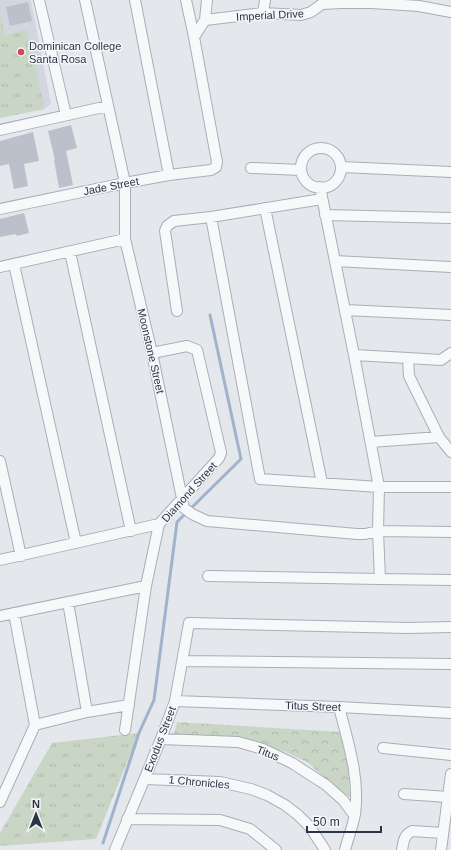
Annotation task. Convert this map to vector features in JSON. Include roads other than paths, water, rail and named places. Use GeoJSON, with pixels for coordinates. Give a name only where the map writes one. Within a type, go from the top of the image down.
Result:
{"type":"FeatureCollection","features":[{"type":"Feature","properties":{"kind":"street"},"geometry":{"type":"LineString","coordinates":[[39,0],[66,115]]}},
{"type":"Feature","properties":{"kind":"street","name":"Moonstone Street"},"geometry":{"type":"LineString","coordinates":[[85,0],[125,183],[124,239],[152,353],[184,508],[192,514],[207,521],[357,534],[378,531],[451,532]]}},
{"type":"Feature","properties":{"kind":"street"},"geometry":{"type":"LineString","coordinates":[[135,0],[169,175]]}},
{"type":"Feature","properties":{"kind":"street"},"geometry":{"type":"LineString","coordinates":[[186,0],[194,37]]}},
{"type":"Feature","properties":{"kind":"street"},"geometry":{"type":"LineString","coordinates":[[194,37],[205,20],[207,0]]}},
{"type":"Feature","properties":{"kind":"street"},"geometry":{"type":"LineString","coordinates":[[263,14],[265,0]]}},
{"type":"Feature","properties":{"kind":"street","name":"Imperial Drive"},"geometry":{"type":"LineString","coordinates":[[205,20],[263,14],[301,15],[310,12],[322,2],[419,6],[451,12]]}},
{"type":"Feature","properties":{"kind":"street","name":"Jade Street"},"geometry":{"type":"LineString","coordinates":[[0,210],[125,183],[169,175],[211,170],[216,167],[217,162],[194,37]]}},
{"type":"Feature","properties":{"kind":"street"},"geometry":{"type":"LineString","coordinates":[[0,130],[108,106]]}},
{"type":"Feature","properties":{"kind":"street"},"geometry":{"type":"LineString","coordinates":[[320,148],[333,151],[339,158],[342,167],[339,178],[331,185],[320,188],[311,185],[304,178],[301,170],[302,161],[308,153],[320,148]]}},
{"type":"Feature","properties":{"kind":"street"},"geometry":{"type":"LineString","coordinates":[[342,167],[451,172]]}},
{"type":"Feature","properties":{"kind":"street"},"geometry":{"type":"LineString","coordinates":[[251,168],[301,170]]}},
{"type":"Feature","properties":{"kind":"street"},"geometry":{"type":"LineString","coordinates":[[320,188],[379,487],[378,531],[380,579]]}},
{"type":"Feature","properties":{"kind":"street"},"geometry":{"type":"LineString","coordinates":[[177,311],[165,231],[167,226],[174,221],[211,217],[322,199]]}},
{"type":"Feature","properties":{"kind":"street"},"geometry":{"type":"LineString","coordinates":[[265,208],[322,483]]}},
{"type":"Feature","properties":{"kind":"street"},"geometry":{"type":"LineString","coordinates":[[325,215],[451,218]]}},
{"type":"Feature","properties":{"kind":"street"},"geometry":{"type":"LineString","coordinates":[[211,217],[260,479],[379,487],[451,487]]}},
{"type":"Feature","properties":{"kind":"street"},"geometry":{"type":"LineString","coordinates":[[0,267],[124,239]]}},
{"type":"Feature","properties":{"kind":"street"},"geometry":{"type":"LineString","coordinates":[[70,252],[131,531]]}},
{"type":"Feature","properties":{"kind":"street"},"geometry":{"type":"LineString","coordinates":[[335,261],[451,267]]}},
{"type":"Feature","properties":{"kind":"street"},"geometry":{"type":"LineString","coordinates":[[14,264],[76,543]]}},
{"type":"Feature","properties":{"kind":"street"},"geometry":{"type":"LineString","coordinates":[[345,310],[451,315]]}},
{"type":"Feature","properties":{"kind":"street","name":"Diamond Street"},"geometry":{"type":"LineString","coordinates":[[124,730],[146,586],[159,524],[219,458],[221,453],[197,350],[187,346],[152,353]]}},
{"type":"Feature","properties":{"kind":"street"},"geometry":{"type":"LineString","coordinates":[[354,355],[440,360],[451,353]]}},
{"type":"Feature","properties":{"kind":"street"},"geometry":{"type":"LineString","coordinates":[[408,358],[409,376],[439,437],[451,452]]}},
{"type":"Feature","properties":{"kind":"street"},"geometry":{"type":"LineString","coordinates":[[371,442],[439,437]]}},
{"type":"Feature","properties":{"kind":"street"},"geometry":{"type":"LineString","coordinates":[[0,461],[21,556]]}},
{"type":"Feature","properties":{"kind":"street"},"geometry":{"type":"LineString","coordinates":[[0,560],[159,524]]}},
{"type":"Feature","properties":{"kind":"street"},"geometry":{"type":"LineString","coordinates":[[208,576],[451,580]]}},
{"type":"Feature","properties":{"kind":"street"},"geometry":{"type":"LineString","coordinates":[[0,616],[146,586]]}},
{"type":"Feature","properties":{"kind":"street"},"geometry":{"type":"LineString","coordinates":[[68,602],[87,712]]}},
{"type":"Feature","properties":{"kind":"street"},"geometry":{"type":"LineString","coordinates":[[0,802],[35,725],[14,613]]}},
{"type":"Feature","properties":{"kind":"street","name":"Exodus Street"},"geometry":{"type":"LineString","coordinates":[[115,850],[161,739],[175,701],[189,623],[408,628],[451,626]]}},
{"type":"Feature","properties":{"kind":"street"},"geometry":{"type":"LineString","coordinates":[[183,661],[451,664]]}},
{"type":"Feature","properties":{"kind":"street","name":"Titus Street"},"geometry":{"type":"LineString","coordinates":[[175,701],[451,713]]}},
{"type":"Feature","properties":{"kind":"street"},"geometry":{"type":"LineString","coordinates":[[35,725],[87,712],[129,705]]}},
{"type":"Feature","properties":{"kind":"street"},"geometry":{"type":"LineString","coordinates":[[339,707],[353,763],[356,797],[354,815],[345,850]]}},
{"type":"Feature","properties":{"kind":"street","name":"Titus"},"geometry":{"type":"LineString","coordinates":[[161,739],[238,742],[263,749],[292,762],[326,784],[343,800],[354,815]]}},
{"type":"Feature","properties":{"kind":"street"},"geometry":{"type":"LineString","coordinates":[[383,748],[451,755]]}},
{"type":"Feature","properties":{"kind":"street"},"geometry":{"type":"LineString","coordinates":[[440,850],[451,774]]}},
{"type":"Feature","properties":{"kind":"street","name":"1 Chronicles"},"geometry":{"type":"LineString","coordinates":[[144,779],[220,782],[251,789],[268,795],[285,804],[298,815],[310,827],[325,850]]}},
{"type":"Feature","properties":{"kind":"street"},"geometry":{"type":"LineString","coordinates":[[404,794],[448,797]]}},
{"type":"Feature","properties":{"kind":"street"},"geometry":{"type":"LineString","coordinates":[[127,819],[220,820],[250,829],[276,850]]}},
{"type":"Feature","properties":{"kind":"street"},"geometry":{"type":"LineString","coordinates":[[402,850],[404,837],[412,831],[443,833]]}},
{"type":"Feature","properties":{"kind":"waterway"},"geometry":{"type":"LineString","coordinates":[[103,843],[139,733],[154,700],[177,522],[241,459],[210,315]]}},
{"type":"Feature","properties":{"kind":"place","name":"Dominican College Santa Rosa"},"geometry":{"type":"Point","coordinates":[21,52]}}]}
